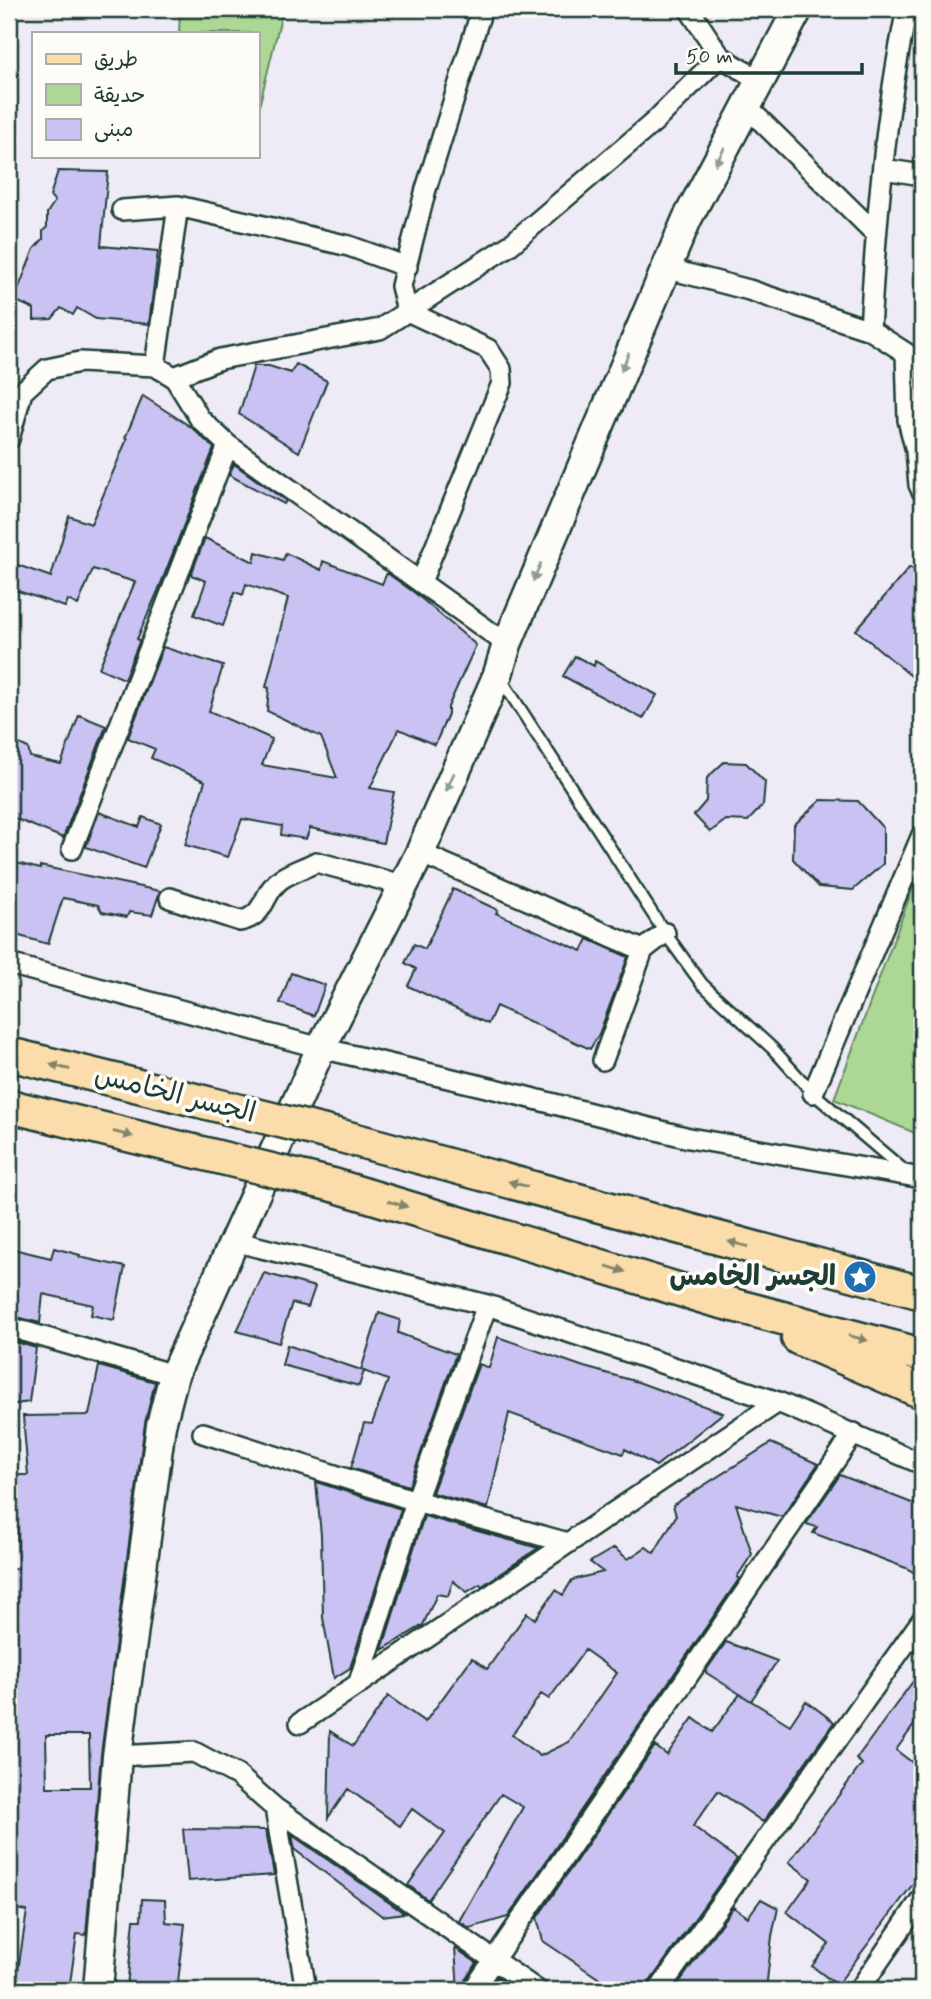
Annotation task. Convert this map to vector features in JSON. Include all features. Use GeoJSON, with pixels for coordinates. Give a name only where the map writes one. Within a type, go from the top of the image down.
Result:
{"type":"FeatureCollection","features":[{"type":"Feature","properties":{"kind":"main road","name":"الجسر الخامس"},"geometry":{"type":"LineString","coordinates":[[9,1054],[341,1136],[922,1293]]}},
{"type":"Feature","properties":{"kind":"main road","name":"الجسر الخامس"},"geometry":{"type":"LineString","coordinates":[[9,1106],[332,1185],[707,1298]]}},
{"type":"Feature","properties":{"kind":"main road"},"geometry":{"type":"LineString","coordinates":[[707,1298],[922,1355]]}},
{"type":"Feature","properties":{"kind":"main road"},"geometry":{"type":"LineString","coordinates":[[707,1298],[922,1392]]}},
{"type":"Feature","properties":{"kind":"street"},"geometry":{"type":"LineString","coordinates":[[407,311],[401,286],[426,189],[482,9]]}},
{"type":"Feature","properties":{"kind":"street"},"geometry":{"type":"LineString","coordinates":[[688,9],[720,56],[760,81]]}},
{"type":"Feature","properties":{"kind":"street"},"geometry":{"type":"LineString","coordinates":[[97,1990],[117,1756],[161,1425],[174,1375],[321,1048],[420,853],[498,674],[507,644],[687,219],[797,9]]}},
{"type":"Feature","properties":{"kind":"street"},"geometry":{"type":"LineString","coordinates":[[870,330],[875,233],[900,42],[907,9]]}},
{"type":"Feature","properties":{"kind":"street"},"geometry":{"type":"LineString","coordinates":[[174,377],[220,359],[380,329],[510,244],[653,122],[720,56]]}},
{"type":"Feature","properties":{"kind":"street"},"geometry":{"type":"LineString","coordinates":[[747,106],[875,233]]}},
{"type":"Feature","properties":{"kind":"street"},"geometry":{"type":"LineString","coordinates":[[883,169],[922,175]]}},
{"type":"Feature","properties":{"kind":"street"},"geometry":{"type":"LineString","coordinates":[[122,209],[178,206],[349,246],[407,267]]}},
{"type":"Feature","properties":{"kind":"street"},"geometry":{"type":"LineString","coordinates":[[155,366],[178,206]]}},
{"type":"Feature","properties":{"kind":"street"},"geometry":{"type":"LineString","coordinates":[[665,268],[749,290],[870,330],[914,352],[916,451],[922,491]]}},
{"type":"Feature","properties":{"kind":"street"},"geometry":{"type":"LineString","coordinates":[[407,311],[488,349],[501,369],[502,383],[421,582]]}},
{"type":"Feature","properties":{"kind":"street"},"geometry":{"type":"LineString","coordinates":[[9,439],[22,392],[47,369],[80,362],[155,366],[174,377],[200,419],[229,445],[507,644]]}},
{"type":"Feature","properties":{"kind":"street"},"geometry":{"type":"LineString","coordinates":[[72,849],[229,445]]}},
{"type":"Feature","properties":{"kind":"street"},"geometry":{"type":"LineString","coordinates":[[813,1093],[922,835]]}},
{"type":"Feature","properties":{"kind":"street"},"geometry":{"type":"LineString","coordinates":[[420,853],[643,950]]}},
{"type":"Feature","properties":{"kind":"street"},"geometry":{"type":"LineString","coordinates":[[170,898],[240,920],[250,919],[257,914],[279,880],[316,862],[402,886]]}},
{"type":"Feature","properties":{"kind":"street"},"geometry":{"type":"LineString","coordinates":[[603,1060],[643,950],[664,933]]}},
{"type":"Feature","properties":{"kind":"street"},"geometry":{"type":"LineString","coordinates":[[9,964],[321,1048],[689,1138],[915,1176]]}},
{"type":"Feature","properties":{"kind":"street"},"geometry":{"type":"LineString","coordinates":[[234,1241],[487,1305],[778,1402],[922,1464]]}},
{"type":"Feature","properties":{"kind":"street"},"geometry":{"type":"LineString","coordinates":[[358,1685],[416,1501],[487,1305]]}},
{"type":"Feature","properties":{"kind":"street"},"geometry":{"type":"LineString","coordinates":[[9,1327],[174,1375]]}},
{"type":"Feature","properties":{"kind":"street"},"geometry":{"type":"LineString","coordinates":[[300,1723],[778,1402]]}},
{"type":"Feature","properties":{"kind":"street"},"geometry":{"type":"LineString","coordinates":[[203,1433],[416,1501],[568,1543]]}},
{"type":"Feature","properties":{"kind":"street"},"geometry":{"type":"LineString","coordinates":[[473,1990],[854,1433]]}},
{"type":"Feature","properties":{"kind":"street"},"geometry":{"type":"LineString","coordinates":[[659,1990],[922,1620]]}},
{"type":"Feature","properties":{"kind":"street"},"geometry":{"type":"LineString","coordinates":[[117,1756],[194,1752],[237,1775],[275,1808],[537,1990]]}},
{"type":"Feature","properties":{"kind":"street"},"geometry":{"type":"LineString","coordinates":[[275,1808],[306,1990]]}},
{"type":"Feature","properties":{"kind":"street"},"geometry":{"type":"LineString","coordinates":[[859,1990],[922,1898]]}},
{"type":"Feature","properties":{"kind":"lane"},"geometry":{"type":"LineString","coordinates":[[498,674],[664,933],[702,984],[772,1048],[813,1093],[915,1176]]}},
{"type":"Feature","properties":{"kind":"green space"},"geometry":{"type":"Polygon","coordinates":[[[180,9],[283,9],[259,107],[259,32],[179,32],[180,9]]]}},
{"type":"Feature","properties":{"kind":"green space"},"geometry":{"type":"Polygon","coordinates":[[[922,864],[922,1136],[834,1099],[922,864]]]}},
{"type":"Feature","properties":{"kind":"building"},"geometry":{"type":"Polygon","coordinates":[[[58,171],[108,172],[101,246],[158,251],[149,324],[96,319],[77,308],[73,315],[61,308],[52,319],[34,320],[34,309],[14,300],[34,249],[43,239],[43,231],[47,227],[47,213],[55,201],[50,196],[58,171]]]}},
{"type":"Feature","properties":{"kind":"building"},"geometry":{"type":"Polygon","coordinates":[[[296,364],[327,381],[299,452],[239,414],[254,366],[269,366],[291,373],[296,364]]]}},
{"type":"Feature","properties":{"kind":"building"},"geometry":{"type":"Polygon","coordinates":[[[143,396],[191,427],[214,448],[137,639],[140,640],[124,679],[99,668],[135,582],[93,569],[78,605],[68,600],[65,607],[9,588],[9,562],[51,577],[69,516],[91,524],[143,396]]]}},
{"type":"Feature","properties":{"kind":"building"},"geometry":{"type":"Polygon","coordinates":[[[234,464],[286,501],[284,504],[229,475],[234,464]]]}},
{"type":"Feature","properties":{"kind":"building"},"geometry":{"type":"Polygon","coordinates":[[[205,538],[254,562],[256,552],[283,560],[286,553],[321,570],[323,561],[382,584],[387,573],[476,645],[448,707],[448,714],[435,745],[399,729],[370,788],[394,792],[383,843],[310,828],[306,839],[281,835],[282,826],[242,819],[228,857],[185,845],[205,781],[151,758],[155,749],[128,738],[163,647],[223,666],[209,711],[272,739],[262,765],[337,778],[321,737],[267,711],[269,688],[266,687],[288,598],[246,584],[243,595],[235,592],[223,626],[194,615],[206,581],[191,575],[205,538]]]}},
{"type":"Feature","properties":{"kind":"building"},"geometry":{"type":"Polygon","coordinates":[[[910,567],[922,577],[922,685],[856,630],[910,567]]]}},
{"type":"Feature","properties":{"kind":"building"},"geometry":{"type":"Polygon","coordinates":[[[575,656],[594,666],[595,661],[657,695],[643,719],[563,676],[575,656]]]}},
{"type":"Feature","properties":{"kind":"building"},"geometry":{"type":"Polygon","coordinates":[[[79,715],[106,726],[63,838],[9,816],[9,739],[28,748],[30,757],[61,764],[79,715]]]}},
{"type":"Feature","properties":{"kind":"building"},"geometry":{"type":"Polygon","coordinates":[[[724,762],[746,763],[765,782],[763,805],[748,821],[726,820],[710,832],[694,815],[706,801],[707,778],[724,762]]]}},
{"type":"Feature","properties":{"kind":"building"},"geometry":{"type":"Polygon","coordinates":[[[821,800],[858,801],[883,828],[883,864],[853,890],[819,887],[793,859],[794,825],[821,800]]]}},
{"type":"Feature","properties":{"kind":"building"},"geometry":{"type":"Polygon","coordinates":[[[99,812],[139,827],[143,817],[161,824],[144,868],[86,847],[99,812]]]}},
{"type":"Feature","properties":{"kind":"building"},"geometry":{"type":"Polygon","coordinates":[[[9,861],[160,891],[152,915],[129,912],[127,917],[102,912],[98,905],[63,898],[48,944],[9,933],[9,861]]]}},
{"type":"Feature","properties":{"kind":"building"},"geometry":{"type":"Polygon","coordinates":[[[453,889],[498,910],[496,913],[582,951],[588,939],[628,957],[599,1034],[590,1049],[496,1006],[488,1024],[408,986],[416,969],[405,963],[414,944],[425,949],[453,889]]]}},
{"type":"Feature","properties":{"kind":"building"},"geometry":{"type":"Polygon","coordinates":[[[291,973],[325,985],[314,1016],[280,1003],[291,973]]]}},
{"type":"Feature","properties":{"kind":"building"},"geometry":{"type":"Polygon","coordinates":[[[9,1248],[51,1258],[54,1248],[80,1255],[79,1257],[125,1267],[114,1320],[91,1315],[93,1305],[43,1294],[40,1323],[9,1315],[9,1248]]]}},
{"type":"Feature","properties":{"kind":"building"},"geometry":{"type":"Polygon","coordinates":[[[264,1273],[315,1287],[308,1307],[292,1303],[279,1343],[237,1331],[264,1273]]]}},
{"type":"Feature","properties":{"kind":"building"},"geometry":{"type":"Polygon","coordinates":[[[379,1313],[400,1320],[398,1333],[456,1354],[409,1486],[351,1468],[364,1423],[372,1424],[388,1380],[361,1370],[379,1313]]]}},
{"type":"Feature","properties":{"kind":"building"},"geometry":{"type":"Polygon","coordinates":[[[498,1337],[584,1367],[638,1382],[723,1413],[656,1466],[625,1449],[623,1454],[509,1413],[488,1508],[432,1493],[479,1364],[489,1368],[498,1337]]]}},
{"type":"Feature","properties":{"kind":"building"},"geometry":{"type":"Polygon","coordinates":[[[9,1340],[36,1348],[29,1402],[9,1405],[9,1340]]]}},
{"type":"Feature","properties":{"kind":"building"},"geometry":{"type":"Polygon","coordinates":[[[287,1345],[364,1371],[359,1386],[282,1365],[287,1345]]]}},
{"type":"Feature","properties":{"kind":"building"},"geometry":{"type":"Polygon","coordinates":[[[99,1366],[155,1382],[145,1423],[101,1754],[86,1935],[77,1934],[69,1990],[15,1990],[27,1911],[9,1908],[9,1569],[18,1569],[17,1527],[9,1528],[9,1475],[28,1475],[23,1416],[89,1415],[99,1366]],[[46,1735],[47,1787],[90,1787],[89,1735],[46,1735]]]}},
{"type":"Feature","properties":{"kind":"building"},"geometry":{"type":"Polygon","coordinates":[[[771,1443],[818,1464],[782,1517],[736,1504],[752,1554],[737,1577],[739,1579],[508,1917],[470,1928],[459,1921],[523,1807],[501,1794],[428,1900],[408,1885],[445,1833],[412,1809],[400,1826],[348,1789],[328,1818],[330,1731],[353,1746],[388,1696],[425,1722],[472,1658],[487,1669],[527,1613],[535,1619],[556,1590],[563,1595],[572,1580],[603,1572],[590,1562],[614,1548],[628,1559],[646,1547],[654,1553],[676,1516],[673,1505],[771,1443]],[[585,1650],[549,1699],[541,1694],[512,1735],[540,1756],[569,1742],[617,1673],[585,1650]]]}},
{"type":"Feature","properties":{"kind":"building"},"geometry":{"type":"Polygon","coordinates":[[[840,1475],[922,1507],[922,1577],[906,1568],[813,1533],[817,1527],[806,1524],[840,1475]]]}},
{"type":"Feature","properties":{"kind":"building"},"geometry":{"type":"Polygon","coordinates":[[[316,1482],[401,1509],[350,1668],[334,1678],[323,1618],[321,1535],[316,1482]]]}},
{"type":"Feature","properties":{"kind":"building"},"geometry":{"type":"Polygon","coordinates":[[[424,1516],[538,1548],[482,1586],[480,1584],[467,1592],[453,1581],[448,1596],[437,1594],[423,1625],[382,1650],[424,1516]]]}},
{"type":"Feature","properties":{"kind":"building"},"geometry":{"type":"Polygon","coordinates":[[[726,1642],[777,1661],[751,1701],[705,1672],[726,1642]]]}},
{"type":"Feature","properties":{"kind":"building"},"geometry":{"type":"Polygon","coordinates":[[[922,1669],[922,1714],[896,1750],[922,1770],[922,1872],[837,1985],[812,1966],[829,1944],[787,1912],[811,1879],[789,1862],[862,1764],[856,1759],[922,1669]]]}},
{"type":"Feature","properties":{"kind":"building"},"geometry":{"type":"Polygon","coordinates":[[[740,1694],[790,1725],[806,1701],[834,1722],[763,1822],[718,1791],[693,1826],[737,1859],[649,1983],[647,1990],[616,1990],[543,1941],[537,1918],[655,1746],[667,1755],[693,1718],[712,1732],[740,1694]]]}},
{"type":"Feature","properties":{"kind":"building"},"geometry":{"type":"Polygon","coordinates":[[[183,1829],[266,1830],[274,1875],[188,1881],[183,1829]]]}},
{"type":"Feature","properties":{"kind":"building"},"geometry":{"type":"Polygon","coordinates":[[[292,1835],[404,1913],[382,1916],[295,1850],[292,1835]]]}},
{"type":"Feature","properties":{"kind":"building"},"geometry":{"type":"Polygon","coordinates":[[[142,1899],[165,1900],[166,1922],[185,1924],[177,1990],[144,1990],[127,1986],[134,1920],[141,1920],[142,1899]]]}},
{"type":"Feature","properties":{"kind":"building"},"geometry":{"type":"Polygon","coordinates":[[[761,1899],[778,1908],[766,1990],[674,1990],[733,1907],[748,1917],[761,1899]]]}},
{"type":"Feature","properties":{"kind":"building"},"geometry":{"type":"Polygon","coordinates":[[[455,1948],[477,1963],[461,1990],[458,1990],[455,1948]]]}},
{"type":"Feature","properties":{"kind":"building"},"geometry":{"type":"Polygon","coordinates":[[[497,1977],[516,1990],[488,1990],[497,1977]]]}},
{"type":"Feature","properties":{"kind":"place","name":"الجسر الخامس"},"geometry":{"type":"Point","coordinates":[860,1277]}}]}
